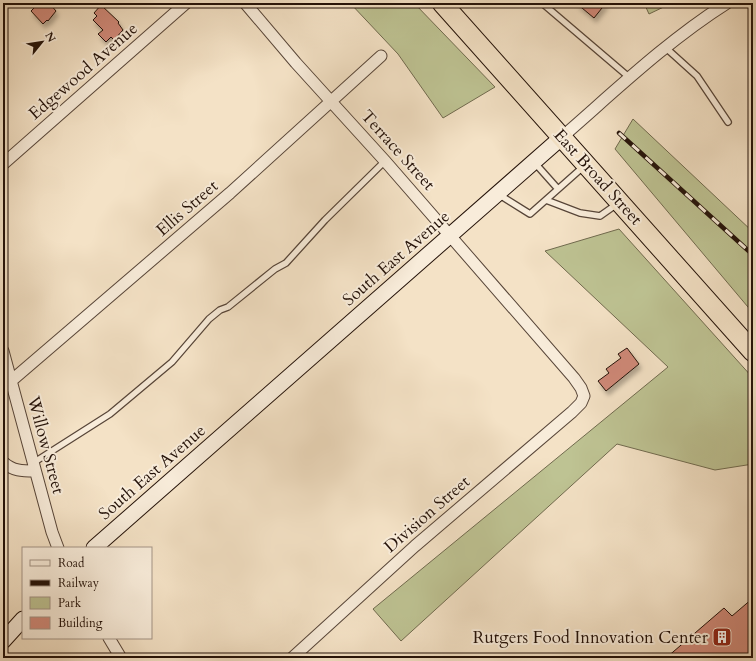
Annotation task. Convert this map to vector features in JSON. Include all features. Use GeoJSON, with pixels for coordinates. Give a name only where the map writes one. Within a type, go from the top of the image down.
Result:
{"type":"FeatureCollection","features":[{"type":"Feature","properties":{"kind":"highway","name":"East Broad Street"},"geometry":{"type":"LineString","coordinates":[[442,3],[753,352]]}},
{"type":"Feature","properties":{"kind":"street","name":"Edgewood Avenue"},"geometry":{"type":"LineString","coordinates":[[3,164],[186,3]]}},
{"type":"Feature","properties":{"kind":"street","name":"Terrace Street"},"geometry":{"type":"LineString","coordinates":[[245,3],[574,378],[581,388],[584,396]]}},
{"type":"Feature","properties":{"kind":"street","name":"South East Avenue"},"geometry":{"type":"LineString","coordinates":[[95,547],[630,78],[705,17],[727,3]]}},
{"type":"Feature","properties":{"kind":"street","name":"Ellis Street"},"geometry":{"type":"LineString","coordinates":[[11,381],[230,193],[381,56]]}},
{"type":"Feature","properties":{"kind":"street","name":"Willow Street"},"geometry":{"type":"LineString","coordinates":[[3,351],[52,532],[58,547]]}},
{"type":"Feature","properties":{"kind":"street","name":"Division Street"},"geometry":{"type":"LineString","coordinates":[[292,658],[415,546],[572,412],[581,403],[584,396]]}},
{"type":"Feature","properties":{"kind":"street"},"geometry":{"type":"LineString","coordinates":[[3,462],[15,470],[34,467]]}},
{"type":"Feature","properties":{"kind":"street"},"geometry":{"type":"LineString","coordinates":[[3,641],[22,620]]}},
{"type":"Feature","properties":{"kind":"street"},"geometry":{"type":"LineString","coordinates":[[110,639],[121,658]]}},
{"type":"Feature","properties":{"kind":"lane"},"geometry":{"type":"LineString","coordinates":[[542,3],[630,78]]}},
{"type":"Feature","properties":{"kind":"lane"},"geometry":{"type":"LineString","coordinates":[[666,48],[696,76],[728,122]]}},
{"type":"Feature","properties":{"kind":"lane"},"geometry":{"type":"LineString","coordinates":[[34,467],[110,414],[172,362],[209,319],[220,310],[228,307],[275,269],[286,262],[325,220],[385,161]]}},
{"type":"Feature","properties":{"kind":"lane"},"geometry":{"type":"LineString","coordinates":[[534,162],[558,189]]}},
{"type":"Feature","properties":{"kind":"lane"},"geometry":{"type":"LineString","coordinates":[[498,193],[530,214],[586,165]]}},
{"type":"Feature","properties":{"kind":"lane"},"geometry":{"type":"LineString","coordinates":[[546,200],[580,213],[600,216],[619,202]]}},
{"type":"Feature","properties":{"kind":"green space"},"geometry":{"type":"Polygon","coordinates":[[[350,3],[414,3],[495,87],[443,118],[398,54],[350,3]]]}},
{"type":"Feature","properties":{"kind":"green space"},"geometry":{"type":"Polygon","coordinates":[[[644,3],[672,3],[649,14],[644,3]]]}},
{"type":"Feature","properties":{"kind":"green space"},"geometry":{"type":"Polygon","coordinates":[[[633,119],[753,232],[753,313],[615,149],[633,119]]]}},
{"type":"Feature","properties":{"kind":"green space"},"geometry":{"type":"Polygon","coordinates":[[[619,229],[753,378],[753,464],[715,470],[617,444],[401,641],[373,609],[668,367],[545,251],[619,229]]]}},
{"type":"Feature","properties":{"kind":"building"},"geometry":{"type":"Polygon","coordinates":[[[39,3],[49,3],[56,11],[48,21],[47,20],[43,24],[31,11],[39,3]]]}},
{"type":"Feature","properties":{"kind":"building"},"geometry":{"type":"Polygon","coordinates":[[[576,3],[606,3],[594,18],[576,3]]]}},
{"type":"Feature","properties":{"kind":"building"},"geometry":{"type":"Polygon","coordinates":[[[101,5],[119,22],[118,23],[123,30],[114,40],[111,37],[106,42],[98,34],[103,30],[93,20],[97,16],[94,13],[101,5]]]}},
{"type":"Feature","properties":{"kind":"building"},"geometry":{"type":"Polygon","coordinates":[[[627,348],[639,364],[606,391],[598,381],[609,373],[606,369],[621,358],[618,354],[627,348]]]}},
{"type":"Feature","properties":{"kind":"building","name":"Rutgers Food Innovation Center"},"geometry":{"type":"Polygon","coordinates":[[[753,598],[753,658],[666,658],[724,608],[732,616],[753,598]]]}},
{"type":"Feature","properties":{"kind":"railway"},"geometry":{"type":"LineString","coordinates":[[619,133],[753,255]]}},
{"type":"Feature","properties":{"kind":"place","name":"Rutgers Food Innovation Center"},"geometry":{"type":"Point","coordinates":[722,637]}}]}
